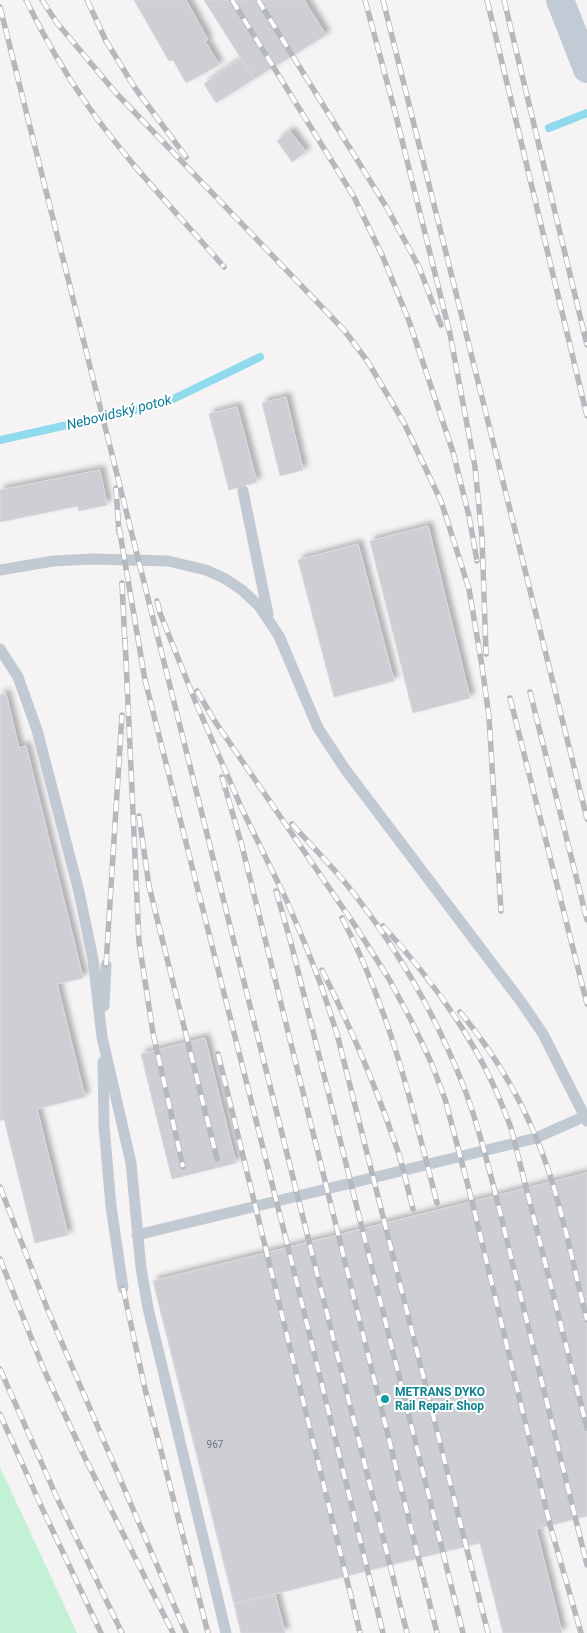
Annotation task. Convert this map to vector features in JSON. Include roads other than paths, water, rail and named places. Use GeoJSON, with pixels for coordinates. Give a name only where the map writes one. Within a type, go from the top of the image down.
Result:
{"type":"FeatureCollection","features":[{"type":"Feature","properties":{"kind":"street"},"geometry":{"type":"LineString","coordinates":[[560,0],[587,69]]}},
{"type":"Feature","properties":{"kind":"lane"},"geometry":{"type":"LineString","coordinates":[[243,491],[269,618]]}},
{"type":"Feature","properties":{"kind":"lane"},"geometry":{"type":"LineString","coordinates":[[0,570],[53,561],[92,558],[168,561],[188,564],[224,578],[242,590],[260,606],[280,636],[318,728],[346,769],[522,1002],[543,1034],[586,1119],[536,1138],[138,1234]]}},
{"type":"Feature","properties":{"kind":"lane"},"geometry":{"type":"LineString","coordinates":[[0,649],[18,676],[36,730],[57,803],[93,959],[102,1037],[106,1146],[111,1206],[123,1288]]}},
{"type":"Feature","properties":{"kind":"lane"},"geometry":{"type":"LineString","coordinates":[[106,965],[102,1037],[131,1163],[141,1268],[148,1308],[226,1633]]}},
{"type":"Feature","properties":{"kind":"waterway","name":"Nebovidský potok"},"geometry":{"type":"LineString","coordinates":[[549,128],[587,113]]}},
{"type":"Feature","properties":{"kind":"waterway","name":"Nebovidský potok"},"geometry":{"type":"LineString","coordinates":[[0,440],[165,403],[260,357]]}},
{"type":"Feature","properties":{"kind":"railway"},"geometry":{"type":"LineString","coordinates":[[26,0],[47,41],[79,93],[103,127],[136,168],[224,267]]}},
{"type":"Feature","properties":{"kind":"railway"},"geometry":{"type":"LineString","coordinates":[[42,0],[57,23],[116,93],[344,330],[368,362],[404,423],[441,501],[469,589],[489,717],[501,911]]}},
{"type":"Feature","properties":{"kind":"railway"},"geometry":{"type":"LineString","coordinates":[[87,0],[106,41],[135,88],[186,157]]}},
{"type":"Feature","properties":{"kind":"railway"},"geometry":{"type":"LineString","coordinates":[[232,0],[354,197],[382,255],[409,321],[453,452],[469,516],[477,561]]}},
{"type":"Feature","properties":{"kind":"railway"},"geometry":{"type":"LineString","coordinates":[[258,0],[387,208],[419,267],[441,325]]}},
{"type":"Feature","properties":{"kind":"railway"},"geometry":{"type":"LineString","coordinates":[[365,0],[450,334],[475,467],[482,537],[486,654]]}},
{"type":"Feature","properties":{"kind":"railway"},"geometry":{"type":"LineString","coordinates":[[383,0],[587,819]]}},
{"type":"Feature","properties":{"kind":"railway"},"geometry":{"type":"LineString","coordinates":[[487,0],[587,416]]}},
{"type":"Feature","properties":{"kind":"railway"},"geometry":{"type":"LineString","coordinates":[[504,0],[587,345]]}},
{"type":"Feature","properties":{"kind":"railway"},"geometry":{"type":"LineString","coordinates":[[0,7],[407,1633]]}},
{"type":"Feature","properties":{"kind":"railway"},"geometry":{"type":"LineString","coordinates":[[116,488],[119,533]]}},
{"type":"Feature","properties":{"kind":"railway"},"geometry":{"type":"LineString","coordinates":[[119,527],[145,680],[383,1633]]}},
{"type":"Feature","properties":{"kind":"railway"},"geometry":{"type":"LineString","coordinates":[[122,583],[125,645]]}},
{"type":"Feature","properties":{"kind":"railway"},"geometry":{"type":"LineString","coordinates":[[157,601],[196,703],[242,809],[286,899],[305,944],[337,1034],[488,1633]]}},
{"type":"Feature","properties":{"kind":"railway"},"geometry":{"type":"LineString","coordinates":[[125,639],[139,942],[153,1033],[183,1167]]}},
{"type":"Feature","properties":{"kind":"railway"},"geometry":{"type":"LineString","coordinates":[[197,691],[214,720],[356,927],[389,979],[431,1062],[445,1099],[472,1201],[550,1525],[581,1633]]}},
{"type":"Feature","properties":{"kind":"railway"},"geometry":{"type":"LineString","coordinates":[[530,692],[587,920]]}},
{"type":"Feature","properties":{"kind":"railway"},"geometry":{"type":"LineString","coordinates":[[510,698],[587,1004]]}},
{"type":"Feature","properties":{"kind":"railway"},"geometry":{"type":"LineString","coordinates":[[106,965],[122,715]]}},
{"type":"Feature","properties":{"kind":"railway"},"geometry":{"type":"LineString","coordinates":[[222,777],[242,846],[437,1633]]}},
{"type":"Feature","properties":{"kind":"railway"},"geometry":{"type":"LineString","coordinates":[[139,816],[149,886],[217,1159]]}},
{"type":"Feature","properties":{"kind":"railway"},"geometry":{"type":"LineString","coordinates":[[292,824],[343,880],[379,928],[412,980],[454,1062],[478,1129],[493,1183],[587,1565]]}},
{"type":"Feature","properties":{"kind":"railway"},"geometry":{"type":"LineString","coordinates":[[276,891],[290,939],[463,1633]]}},
{"type":"Feature","properties":{"kind":"railway"},"geometry":{"type":"LineString","coordinates":[[342,918],[359,952],[386,1021],[398,1057],[437,1203]]}},
{"type":"Feature","properties":{"kind":"railway"},"geometry":{"type":"LineString","coordinates":[[383,926],[429,980],[457,1019],[481,1060],[502,1105],[511,1128],[587,1428]]}},
{"type":"Feature","properties":{"kind":"railway"},"geometry":{"type":"LineString","coordinates":[[322,970],[352,1034],[379,1099],[400,1159],[413,1209]]}},
{"type":"Feature","properties":{"kind":"railway"},"geometry":{"type":"LineString","coordinates":[[460,1012],[475,1030],[501,1069],[534,1131],[550,1175],[587,1320]]}},
{"type":"Feature","properties":{"kind":"railway"},"geometry":{"type":"LineString","coordinates":[[218,1054],[360,1633]]}},
{"type":"Feature","properties":{"kind":"railway"},"geometry":{"type":"LineString","coordinates":[[0,1187],[47,1308],[186,1633]]}},
{"type":"Feature","properties":{"kind":"railway"},"geometry":{"type":"LineString","coordinates":[[0,1259],[44,1370],[85,1458],[173,1633]]}},
{"type":"Feature","properties":{"kind":"railway"},"geometry":{"type":"LineString","coordinates":[[123,1288],[145,1389],[208,1633]]}},
{"type":"Feature","properties":{"kind":"railway"},"geometry":{"type":"LineString","coordinates":[[0,1369],[58,1500],[122,1633]]}},
{"type":"Feature","properties":{"kind":"railway"},"geometry":{"type":"LineString","coordinates":[[0,1414],[101,1633]]}},
{"type":"Feature","properties":{"kind":"place","name":"METRANS DYKO Rail Repair Shop"},"geometry":{"type":"Point","coordinates":[385,1399]}}]}
